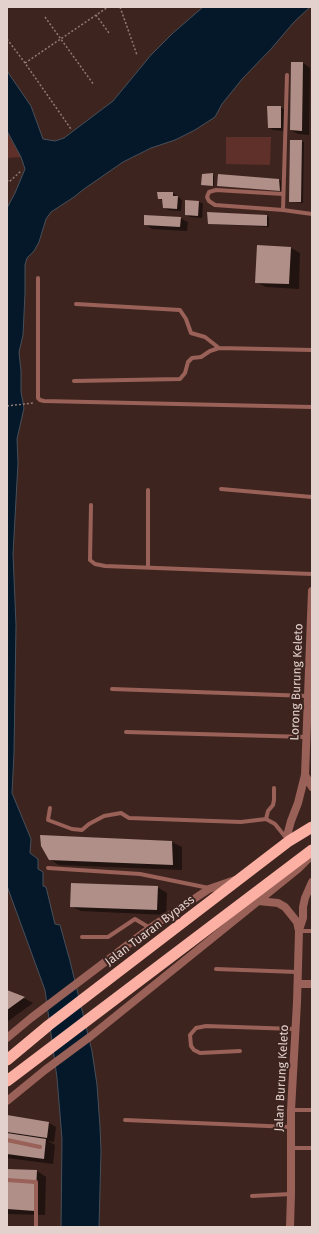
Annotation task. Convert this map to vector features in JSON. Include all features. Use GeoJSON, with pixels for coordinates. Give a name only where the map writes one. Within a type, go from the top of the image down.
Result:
{"type":"FeatureCollection","features":[{"type":"Feature","properties":{"kind":"highway","name":"Jalan Tuaran Bypass"},"geometry":{"type":"LineString","coordinates":[[7,1060],[49,1025],[289,840],[312,827]]}},
{"type":"Feature","properties":{"kind":"highway"},"geometry":{"type":"LineString","coordinates":[[7,1081],[312,850]]}},
{"type":"Feature","properties":{"kind":"street","name":"Lorong Burung Keleto"},"geometry":{"type":"LineString","coordinates":[[289,840],[288,832],[298,804],[305,775],[307,737],[310,723],[309,696],[312,591]]}},
{"type":"Feature","properties":{"kind":"street"},"geometry":{"type":"LineString","coordinates":[[305,775],[312,787]]}},
{"type":"Feature","properties":{"kind":"street"},"geometry":{"type":"LineString","coordinates":[[7,1101],[45,1070],[91,1036],[298,869],[312,854]]}},
{"type":"Feature","properties":{"kind":"street"},"geometry":{"type":"LineString","coordinates":[[7,1038],[45,1007],[150,928],[209,888],[240,878]]}},
{"type":"Feature","properties":{"kind":"street","name":"Jalan Burung Keleto"},"geometry":{"type":"LineString","coordinates":[[290,1227],[291,1110],[296,1029],[299,931],[303,918],[305,898],[312,882]]}},
{"type":"Feature","properties":{"kind":"street","name":"Jalan Burung Keleto"},"geometry":{"type":"LineString","coordinates":[[258,901],[278,903],[285,907],[296,922],[299,931]]}},
{"type":"Feature","properties":{"kind":"street"},"geometry":{"type":"LineString","coordinates":[[298,984],[312,984]]}},
{"type":"Feature","properties":{"kind":"lane"},"geometry":{"type":"LineString","coordinates":[[283,210],[287,75]]}},
{"type":"Feature","properties":{"kind":"lane"},"geometry":{"type":"LineString","coordinates":[[283,194],[216,190],[209,192],[207,197],[209,201],[215,205],[283,210],[312,214]]}},
{"type":"Feature","properties":{"kind":"lane"},"geometry":{"type":"LineString","coordinates":[[38,278],[38,398],[40,400],[312,407]]}},
{"type":"Feature","properties":{"kind":"lane"},"geometry":{"type":"LineString","coordinates":[[76,304],[180,310],[192,333],[205,337],[219,348]]}},
{"type":"Feature","properties":{"kind":"lane"},"geometry":{"type":"LineString","coordinates":[[74,381],[180,379],[185,373],[188,362],[192,358],[201,357],[210,351],[219,348],[312,350]]}},
{"type":"Feature","properties":{"kind":"lane"},"geometry":{"type":"LineString","coordinates":[[221,489],[312,497]]}},
{"type":"Feature","properties":{"kind":"lane"},"geometry":{"type":"LineString","coordinates":[[148,490],[148,567]]}},
{"type":"Feature","properties":{"kind":"lane"},"geometry":{"type":"LineString","coordinates":[[90,505],[90,560],[95,564],[105,566],[312,574]]}},
{"type":"Feature","properties":{"kind":"lane"},"geometry":{"type":"LineString","coordinates":[[112,688],[309,696]]}},
{"type":"Feature","properties":{"kind":"lane"},"geometry":{"type":"LineString","coordinates":[[126,732],[307,737]]}},
{"type":"Feature","properties":{"kind":"lane"},"geometry":{"type":"LineString","coordinates":[[266,819],[268,811],[273,805],[274,788]]}},
{"type":"Feature","properties":{"kind":"lane"},"geometry":{"type":"LineString","coordinates":[[50,808],[48,820],[72,829],[82,830],[89,824],[104,816],[121,813],[129,818],[241,822],[266,819],[275,824],[289,840]]}},
{"type":"Feature","properties":{"kind":"lane"},"geometry":{"type":"LineString","coordinates":[[48,868],[140,874],[209,888]]}},
{"type":"Feature","properties":{"kind":"lane"},"geometry":{"type":"LineString","coordinates":[[82,937],[108,937],[135,919],[150,928]]}},
{"type":"Feature","properties":{"kind":"lane"},"geometry":{"type":"LineString","coordinates":[[299,931],[312,931]]}},
{"type":"Feature","properties":{"kind":"lane"},"geometry":{"type":"LineString","coordinates":[[216,970],[298,972]]}},
{"type":"Feature","properties":{"kind":"lane"},"geometry":{"type":"LineString","coordinates":[[240,1051],[200,1053],[194,1050],[191,1046],[190,1034],[196,1028],[206,1026],[296,1029]]}},
{"type":"Feature","properties":{"kind":"lane"},"geometry":{"type":"LineString","coordinates":[[291,1110],[312,1110]]}},
{"type":"Feature","properties":{"kind":"lane"},"geometry":{"type":"LineString","coordinates":[[125,1120],[291,1127]]}},
{"type":"Feature","properties":{"kind":"lane"},"geometry":{"type":"LineString","coordinates":[[7,1140],[40,1147]]}},
{"type":"Feature","properties":{"kind":"lane"},"geometry":{"type":"LineString","coordinates":[[291,1148],[312,1148]]}},
{"type":"Feature","properties":{"kind":"lane"},"geometry":{"type":"LineString","coordinates":[[7,1180],[36,1182],[36,1227]]}},
{"type":"Feature","properties":{"kind":"lane"},"geometry":{"type":"LineString","coordinates":[[252,1196],[291,1194]]}},
{"type":"Feature","properties":{"kind":"path"},"geometry":{"type":"LineString","coordinates":[[25,63],[108,7]]}},
{"type":"Feature","properties":{"kind":"path"},"geometry":{"type":"LineString","coordinates":[[120,7],[137,55]]}},
{"type":"Feature","properties":{"kind":"path"},"geometry":{"type":"LineString","coordinates":[[96,15],[109,33]]}},
{"type":"Feature","properties":{"kind":"path"},"geometry":{"type":"LineString","coordinates":[[45,17],[94,85]]}},
{"type":"Feature","properties":{"kind":"path"},"geometry":{"type":"LineString","coordinates":[[7,39],[71,129]]}},
{"type":"Feature","properties":{"kind":"path"},"geometry":{"type":"LineString","coordinates":[[7,180],[8,182],[21,171]]}},
{"type":"Feature","properties":{"kind":"path"},"geometry":{"type":"LineString","coordinates":[[7,406],[35,403]]}},
{"type":"Feature","properties":{"kind":"shaded area"},"geometry":{"type":"Polygon","coordinates":[[[7,131],[11,140],[21,157],[7,158],[7,131]]]}},
{"type":"Feature","properties":{"kind":"shaded area"},"geometry":{"type":"Polygon","coordinates":[[[226,137],[271,137],[270,165],[226,164],[226,137]]]}},
{"type":"Feature","properties":{"kind":"water"},"geometry":{"type":"Polygon","coordinates":[[[203,7],[310,7],[294,22],[243,78],[222,104],[215,117],[195,130],[175,140],[151,148],[123,162],[51,212],[46,219],[39,242],[34,251],[27,258],[25,265],[23,335],[19,352],[21,392],[24,408],[17,439],[18,463],[13,554],[16,625],[12,793],[31,839],[30,853],[38,859],[38,869],[43,872],[43,886],[46,887],[55,924],[60,925],[70,961],[92,1051],[97,1085],[101,1151],[99,1227],[61,1227],[62,1139],[57,1078],[45,990],[7,886],[7,208],[25,169],[21,157],[7,131],[7,71],[31,106],[43,139],[55,141],[64,138],[113,101],[151,55],[173,33],[203,7]]]}},
{"type":"Feature","properties":{"kind":"building"},"geometry":{"type":"Polygon","coordinates":[[[291,62],[303,62],[302,131],[290,130],[291,62]]]}},
{"type":"Feature","properties":{"kind":"building"},"geometry":{"type":"Polygon","coordinates":[[[267,106],[281,106],[281,128],[268,128],[267,106]]]}},
{"type":"Feature","properties":{"kind":"building"},"geometry":{"type":"Polygon","coordinates":[[[290,140],[302,140],[301,202],[289,202],[290,140]]]}},
{"type":"Feature","properties":{"kind":"building"},"geometry":{"type":"Polygon","coordinates":[[[213,173],[213,186],[201,185],[202,174],[213,173]]]}},
{"type":"Feature","properties":{"kind":"building"},"geometry":{"type":"Polygon","coordinates":[[[218,174],[279,179],[280,191],[217,186],[218,174]]]}},
{"type":"Feature","properties":{"kind":"building"},"geometry":{"type":"Polygon","coordinates":[[[157,192],[173,192],[173,196],[178,196],[177,209],[163,208],[162,199],[158,199],[157,192]]]}},
{"type":"Feature","properties":{"kind":"building"},"geometry":{"type":"Polygon","coordinates":[[[185,200],[199,201],[198,216],[185,215],[185,200]]]}},
{"type":"Feature","properties":{"kind":"building"},"geometry":{"type":"Polygon","coordinates":[[[207,212],[267,215],[267,226],[208,224],[207,212]]]}},
{"type":"Feature","properties":{"kind":"building"},"geometry":{"type":"Polygon","coordinates":[[[144,215],[181,217],[180,227],[144,225],[144,215]]]}},
{"type":"Feature","properties":{"kind":"building"},"geometry":{"type":"Polygon","coordinates":[[[257,245],[291,247],[289,284],[255,283],[257,245]]]}},
{"type":"Feature","properties":{"kind":"building"},"geometry":{"type":"Polygon","coordinates":[[[40,835],[172,841],[173,865],[49,860],[41,846],[40,835]]]}},
{"type":"Feature","properties":{"kind":"building"},"geometry":{"type":"Polygon","coordinates":[[[71,883],[158,886],[157,910],[70,907],[71,883]]]}},
{"type":"Feature","properties":{"kind":"building"},"geometry":{"type":"Polygon","coordinates":[[[7,990],[25,997],[7,1010],[7,990]]]}},
{"type":"Feature","properties":{"kind":"building"},"geometry":{"type":"Polygon","coordinates":[[[7,1115],[49,1122],[47,1138],[7,1132],[7,1115]]]}},
{"type":"Feature","properties":{"kind":"building"},"geometry":{"type":"Polygon","coordinates":[[[7,1133],[46,1139],[44,1159],[7,1154],[7,1133]]]}},
{"type":"Feature","properties":{"kind":"building"},"geometry":{"type":"Polygon","coordinates":[[[7,1169],[37,1170],[35,1211],[7,1209],[7,1169]]]}}]}
